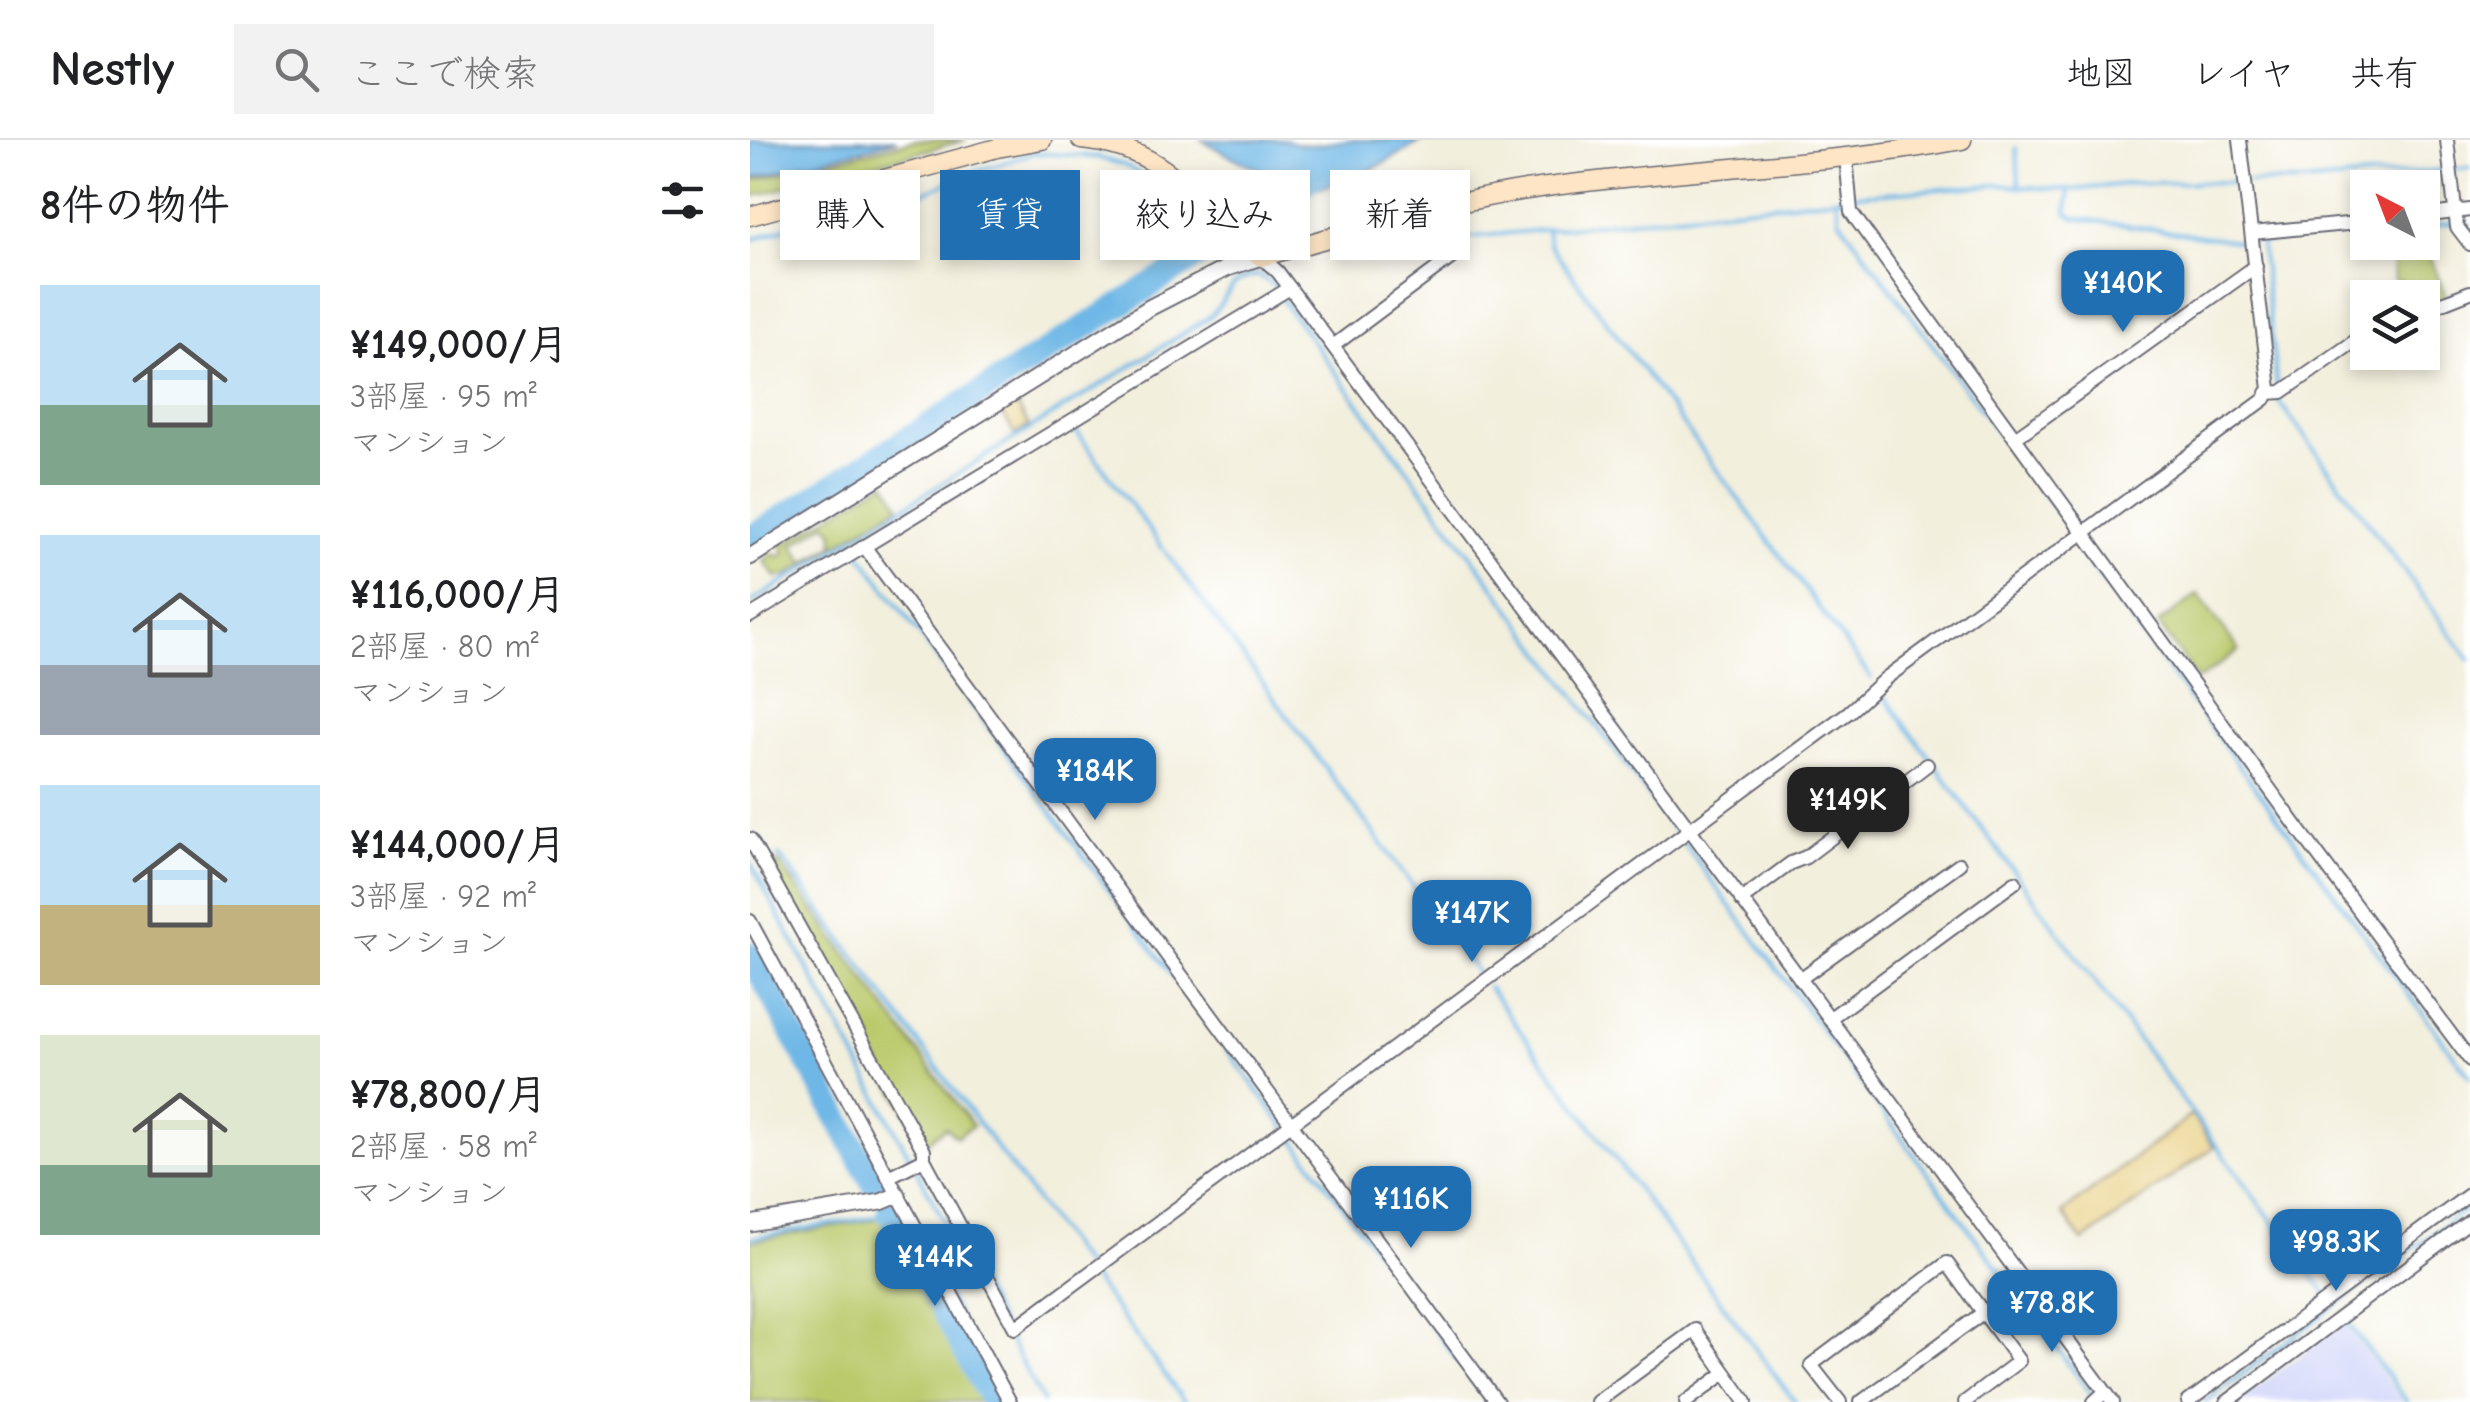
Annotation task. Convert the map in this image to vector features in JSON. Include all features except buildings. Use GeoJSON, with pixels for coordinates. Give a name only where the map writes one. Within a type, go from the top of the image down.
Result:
{"type":"FeatureCollection","features":[{"type":"Feature","properties":{"kind":"main road"},"geometry":{"type":"LineString","coordinates":[[750,216],[997,148],[1042,140]]}},
{"type":"Feature","properties":{"kind":"main road"},"geometry":{"type":"LineString","coordinates":[[1081,140],[1121,147],[1164,170]]}},
{"type":"Feature","properties":{"kind":"main road"},"geometry":{"type":"LineString","coordinates":[[1310,244],[1480,198],[1542,188],[1962,140]]}},
{"type":"Feature","properties":{"kind":"street"},"geometry":{"type":"LineString","coordinates":[[2240,140],[2270,389],[2275,393]]}},
{"type":"Feature","properties":{"kind":"street"},"geometry":{"type":"LineString","coordinates":[[2447,140],[2460,217],[2470,244]]}},
{"type":"Feature","properties":{"kind":"street"},"geometry":{"type":"LineString","coordinates":[[1846,156],[1851,212],[2470,1060]]}},
{"type":"Feature","properties":{"kind":"street"},"geometry":{"type":"LineString","coordinates":[[2252,240],[2350,225]]}},
{"type":"Feature","properties":{"kind":"street"},"geometry":{"type":"LineString","coordinates":[[750,557],[1149,308],[1226,268],[1251,260]]}},
{"type":"Feature","properties":{"kind":"street"},"geometry":{"type":"LineString","coordinates":[[1264,260],[1290,288],[1682,835],[1740,900],[1830,1019],[2018,1288],[2103,1398]]}},
{"type":"Feature","properties":{"kind":"street"},"geometry":{"type":"LineString","coordinates":[[1332,346],[1447,260]]}},
{"type":"Feature","properties":{"kind":"street"},"geometry":{"type":"LineString","coordinates":[[2015,438],[2256,266]]}},
{"type":"Feature","properties":{"kind":"street"},"geometry":{"type":"LineString","coordinates":[[750,616],[1290,288]]}},
{"type":"Feature","properties":{"kind":"street"},"geometry":{"type":"LineString","coordinates":[[2440,304],[2470,292]]}},
{"type":"Feature","properties":{"kind":"street"},"geometry":{"type":"LineString","coordinates":[[917,1162],[1015,1328],[1849,712],[1886,678],[2084,532],[2265,399],[2350,344]]}},
{"type":"Feature","properties":{"kind":"street"},"geometry":{"type":"LineString","coordinates":[[860,549],[1288,1128],[1497,1402]]}},
{"type":"Feature","properties":{"kind":"street"},"geometry":{"type":"LineString","coordinates":[[1740,900],[1791,863],[1806,857],[1927,765]]}},
{"type":"Feature","properties":{"kind":"street"},"geometry":{"type":"LineString","coordinates":[[750,839],[924,1151],[917,1162],[888,1177]]}},
{"type":"Feature","properties":{"kind":"street"},"geometry":{"type":"LineString","coordinates":[[1800,979],[1959,864]]}},
{"type":"Feature","properties":{"kind":"street"},"geometry":{"type":"LineString","coordinates":[[1830,1019],[2015,882]]}},
{"type":"Feature","properties":{"kind":"street"},"geometry":{"type":"LineString","coordinates":[[750,921],[1010,1402]]}},
{"type":"Feature","properties":{"kind":"street"},"geometry":{"type":"LineString","coordinates":[[2188,1402],[2470,1194]]}},
{"type":"Feature","properties":{"kind":"street"},"geometry":{"type":"LineString","coordinates":[[750,1224],[880,1202],[898,1195]]}},
{"type":"Feature","properties":{"kind":"street"},"geometry":{"type":"LineString","coordinates":[[2227,1402],[2470,1221]]}},
{"type":"Feature","properties":{"kind":"street"},"geometry":{"type":"LineString","coordinates":[[1840,1402],[1811,1365],[1947,1263],[2019,1361],[1965,1402]]}},
{"type":"Feature","properties":{"kind":"street"},"geometry":{"type":"LineString","coordinates":[[1861,1402],[2018,1288]]}},
{"type":"Feature","properties":{"kind":"street"},"geometry":{"type":"LineString","coordinates":[[1596,1402],[1694,1330],[1746,1402]]}},
{"type":"Feature","properties":{"kind":"street"},"geometry":{"type":"LineString","coordinates":[[1686,1402],[1725,1373]]}},
{"type":"Feature","properties":{"kind":"shaded area"},"geometry":{"type":"Polygon","coordinates":[[[2344,1323],[2403,1402],[2238,1402],[2344,1323]]]}},
{"type":"Feature","properties":{"kind":"green space"},"geometry":{"type":"Polygon","coordinates":[[[915,140],[966,140],[852,170],[794,170],[915,140]]]}},
{"type":"Feature","properties":{"kind":"green space"},"geometry":{"type":"Polygon","coordinates":[[[780,174],[780,189],[750,197],[750,181],[780,174]]]}},
{"type":"Feature","properties":{"kind":"green space"},"geometry":{"type":"Polygon","coordinates":[[[2392,260],[2432,260],[2439,280],[2394,280],[2392,260]]]}},
{"type":"Feature","properties":{"kind":"green space"},"geometry":{"type":"Polygon","coordinates":[[[886,482],[900,505],[786,576],[776,577],[764,561],[773,553],[779,557],[785,553],[781,546],[886,482]],[[827,523],[793,545],[805,562],[834,545],[834,533],[827,523]]]}},
{"type":"Feature","properties":{"kind":"green space"},"geometry":{"type":"Polygon","coordinates":[[[2198,594],[2239,650],[2198,680],[2158,624],[2198,594]]]}},
{"type":"Feature","properties":{"kind":"green space"},"geometry":{"type":"Polygon","coordinates":[[[776,862],[973,1126],[956,1137],[946,1127],[924,1144],[769,866],[776,862]]]}},
{"type":"Feature","properties":{"kind":"green space"},"geometry":{"type":"Polygon","coordinates":[[[886,1217],[986,1402],[750,1402],[750,1241],[886,1217]]]}},
{"type":"Feature","properties":{"kind":"sand"},"geometry":{"type":"Polygon","coordinates":[[[1015,402],[1029,426],[1015,434],[1000,410],[1015,402]]]}},
{"type":"Feature","properties":{"kind":"sand"},"geometry":{"type":"Polygon","coordinates":[[[2191,1115],[2214,1147],[2083,1241],[2062,1213],[2191,1115]]]}},
{"type":"Feature","properties":{"kind":"water"},"geometry":{"type":"Polygon","coordinates":[[[750,140],[897,140],[780,170],[750,179],[750,140]]]}},
{"type":"Feature","properties":{"kind":"water"},"geometry":{"type":"Polygon","coordinates":[[[1202,140],[1286,140],[1310,145],[1350,140],[1424,140],[1369,170],[1330,170],[1330,185],[1317,188],[1310,187],[1310,170],[1261,170],[1202,140]]]}},
{"type":"Feature","properties":{"kind":"waterway"},"geometry":{"type":"LineString","coordinates":[[2016,148],[2019,185]]}},
{"type":"Feature","properties":{"kind":"waterway"},"geometry":{"type":"LineString","coordinates":[[750,240],[807,221],[894,205],[971,173],[1034,153],[1096,157],[1133,170]]}},
{"type":"Feature","properties":{"kind":"waterway"},"geometry":{"type":"LineString","coordinates":[[1310,179],[1327,166]]}},
{"type":"Feature","properties":{"kind":"waterway"},"geometry":{"type":"LineString","coordinates":[[2249,182],[2312,182],[2470,168]]}},
{"type":"Feature","properties":{"kind":"waterway"},"geometry":{"type":"LineString","coordinates":[[1855,195],[1998,185],[2072,190],[2136,183],[2239,182]]}},
{"type":"Feature","properties":{"kind":"waterway"},"geometry":{"type":"LineString","coordinates":[[2069,189],[2067,213],[2075,218],[2250,243]]}},
{"type":"Feature","properties":{"kind":"waterway"},"geometry":{"type":"LineString","coordinates":[[1470,238],[1845,197]]}},
{"type":"Feature","properties":{"kind":"waterway"},"geometry":{"type":"LineString","coordinates":[[1836,198],[1839,219],[2071,531]]}},
{"type":"Feature","properties":{"kind":"waterway"},"geometry":{"type":"LineString","coordinates":[[2466,221],[2470,233]]}},
{"type":"Feature","properties":{"kind":"waterway"},"geometry":{"type":"LineString","coordinates":[[2440,224],[2453,223]]}},
{"type":"Feature","properties":{"kind":"waterway"},"geometry":{"type":"LineString","coordinates":[[1547,230],[1549,244],[1871,678]]}},
{"type":"Feature","properties":{"kind":"waterway"},"geometry":{"type":"LineString","coordinates":[[2260,243],[2350,234]]}},
{"type":"Feature","properties":{"kind":"waterway"},"geometry":{"type":"LineString","coordinates":[[2261,243],[2277,387]]}},
{"type":"Feature","properties":{"kind":"waterway"},"geometry":{"type":"LineString","coordinates":[[750,538],[1192,260]]}},
{"type":"Feature","properties":{"kind":"waterway"},"geometry":{"type":"LineString","coordinates":[[750,603],[1208,318],[1240,281],[1259,275],[1277,289]]}},
{"type":"Feature","properties":{"kind":"waterway"},"geometry":{"type":"LineString","coordinates":[[1282,300],[2094,1398]]}},
{"type":"Feature","properties":{"kind":"waterway"},"geometry":{"type":"LineString","coordinates":[[2278,397],[2470,660]]}},
{"type":"Feature","properties":{"kind":"waterway"},"geometry":{"type":"LineString","coordinates":[[1076,431],[1481,978]]}},
{"type":"Feature","properties":{"kind":"waterway"},"geometry":{"type":"LineString","coordinates":[[850,540],[1488,1402]]}},
{"type":"Feature","properties":{"kind":"waterway"},"geometry":{"type":"LineString","coordinates":[[2081,545],[2086,559],[2470,1077]]}},
{"type":"Feature","properties":{"kind":"waterway"},"geometry":{"type":"LineString","coordinates":[[1881,692],[2326,1294]]}},
{"type":"Feature","properties":{"kind":"waterway"},"geometry":{"type":"LineString","coordinates":[[778,856],[1086,1268]]}},
{"type":"Feature","properties":{"kind":"waterway"},"geometry":{"type":"LineString","coordinates":[[750,862],[912,1161]]}},
{"type":"Feature","properties":{"kind":"waterway"},"geometry":{"type":"LineString","coordinates":[[750,954],[875,1186]]}},
{"type":"Feature","properties":{"kind":"waterway"},"geometry":{"type":"LineString","coordinates":[[750,980],[763,978]]}},
{"type":"Feature","properties":{"kind":"waterway"},"geometry":{"type":"LineString","coordinates":[[1488,987],[1795,1402]]}},
{"type":"Feature","properties":{"kind":"waterway"},"geometry":{"type":"LineString","coordinates":[[916,1169],[1043,1402]]}},
{"type":"Feature","properties":{"kind":"waterway"},"geometry":{"type":"LineString","coordinates":[[2205,1402],[2470,1206]]}},
{"type":"Feature","properties":{"kind":"waterway"},"geometry":{"type":"LineString","coordinates":[[889,1211],[993,1402]]}},
{"type":"Feature","properties":{"kind":"waterway"},"geometry":{"type":"LineString","coordinates":[[750,1238],[890,1214]]}},
{"type":"Feature","properties":{"kind":"waterway"},"geometry":{"type":"LineString","coordinates":[[1091,1276],[1185,1402]]}},
{"type":"Feature","properties":{"kind":"waterway"},"geometry":{"type":"LineString","coordinates":[[2346,1320],[2407,1402]]}}]}
